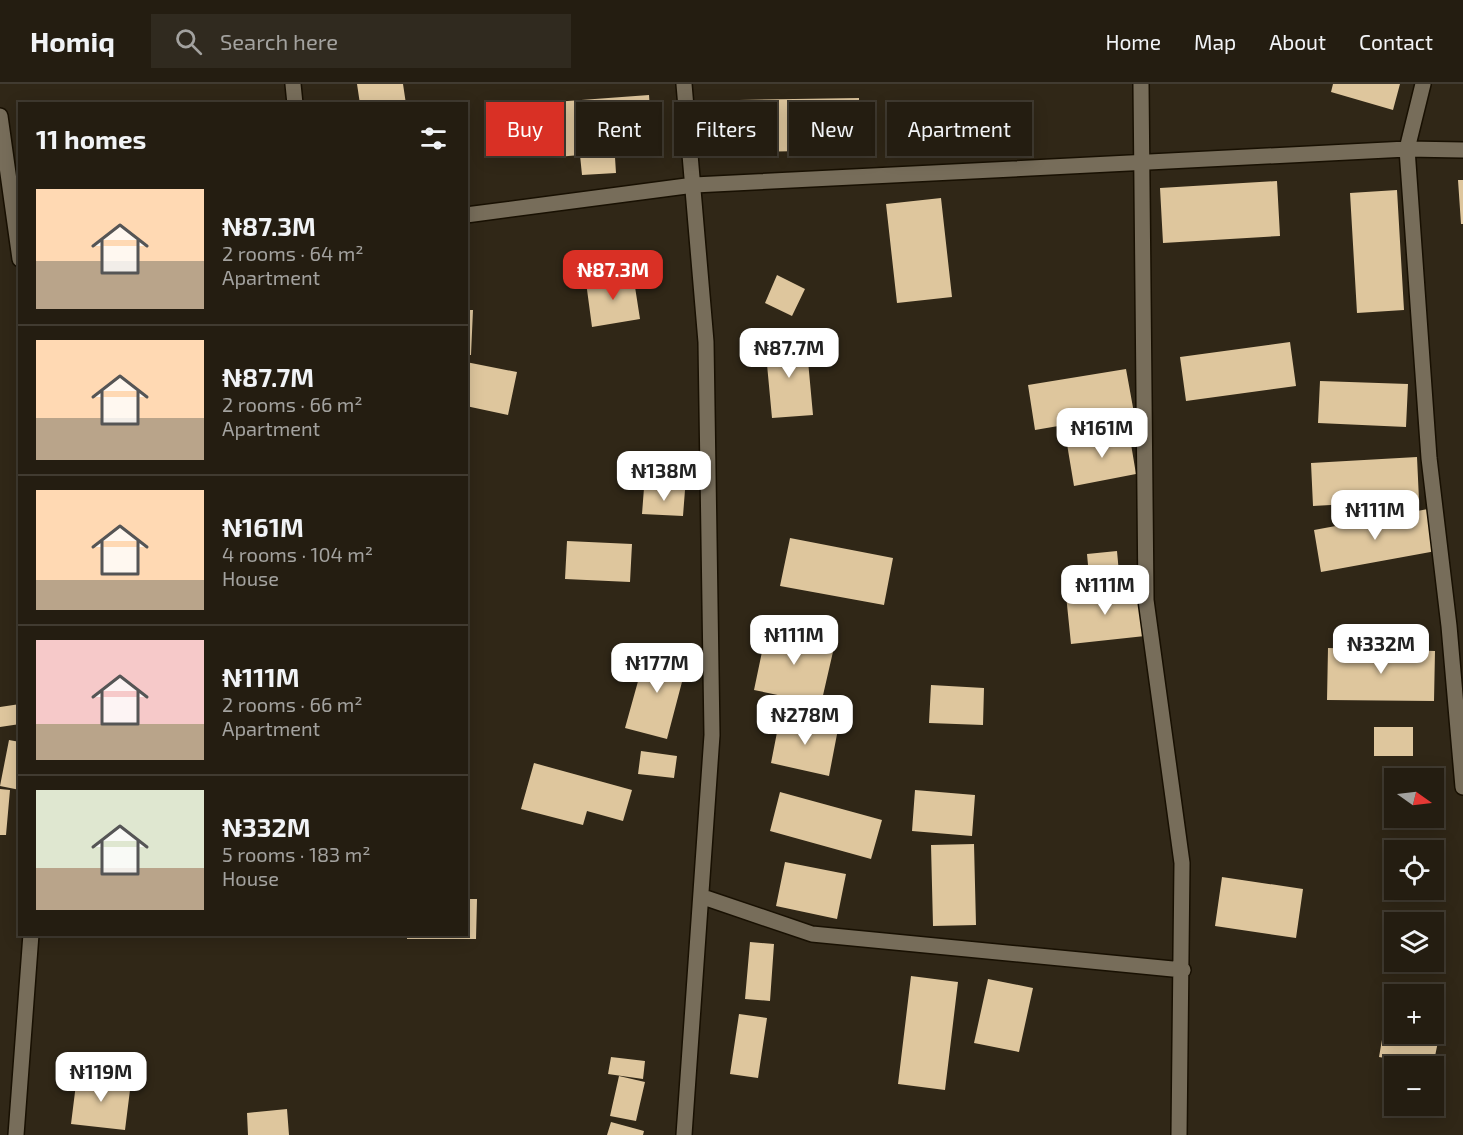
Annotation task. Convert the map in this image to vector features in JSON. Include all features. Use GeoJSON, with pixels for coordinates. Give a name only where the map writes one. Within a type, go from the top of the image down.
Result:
{"type":"FeatureCollection","features":[{"type":"Feature","properties":{"kind":"street"},"geometry":{"type":"LineString","coordinates":[[292,84],[295,102]]}},
{"type":"Feature","properties":{"kind":"street"},"geometry":{"type":"LineString","coordinates":[[684,84],[706,342],[712,735],[703,897],[684,1135]]}},
{"type":"Feature","properties":{"kind":"street"},"geometry":{"type":"LineString","coordinates":[[1141,84],[1146,600],[1182,863],[1183,970],[1178,1068],[1179,1135]]}},
{"type":"Feature","properties":{"kind":"street"},"geometry":{"type":"LineString","coordinates":[[1424,84],[1407,149],[1430,458],[1449,626],[1463,787]]}},
{"type":"Feature","properties":{"kind":"street"},"geometry":{"type":"LineString","coordinates":[[0,116],[18,245]]}},
{"type":"Feature","properties":{"kind":"street"},"geometry":{"type":"LineString","coordinates":[[468,215],[694,185],[1407,149],[1463,150]]}},
{"type":"Feature","properties":{"kind":"street"},"geometry":{"type":"LineString","coordinates":[[703,897],[812,934],[1183,970]]}},
{"type":"Feature","properties":{"kind":"street"},"geometry":{"type":"LineString","coordinates":[[16,1135],[31,936]]}},
{"type":"Feature","properties":{"kind":"building"},"geometry":{"type":"Polygon","coordinates":[[[357,84],[403,84],[406,102],[360,102],[357,84]]]}},
{"type":"Feature","properties":{"kind":"building"},"geometry":{"type":"Polygon","coordinates":[[[1333,84],[1400,84],[1393,110],[1331,92],[1333,84]]]}},
{"type":"Feature","properties":{"kind":"building"},"geometry":{"type":"Polygon","coordinates":[[[649,95],[649,102],[576,102],[576,155],[557,157],[564,156],[564,102],[554,102],[649,95]]]}},
{"type":"Feature","properties":{"kind":"building"},"geometry":{"type":"Polygon","coordinates":[[[859,98],[859,102],[789,102],[789,151],[777,151],[777,102],[739,102],[739,100],[859,98]]]}},
{"type":"Feature","properties":{"kind":"building"},"geometry":{"type":"Polygon","coordinates":[[[580,156],[615,156],[616,173],[582,175],[580,156]]]}},
{"type":"Feature","properties":{"kind":"building"},"geometry":{"type":"Polygon","coordinates":[[[1458,180],[1463,180],[1463,224],[1461,224],[1458,180]]]}},
{"type":"Feature","properties":{"kind":"building"},"geometry":{"type":"Polygon","coordinates":[[[1277,181],[1280,236],[1163,243],[1160,188],[1277,181]]]}},
{"type":"Feature","properties":{"kind":"building"},"geometry":{"type":"Polygon","coordinates":[[[1397,190],[1404,310],[1357,313],[1350,193],[1397,190]]]}},
{"type":"Feature","properties":{"kind":"building"},"geometry":{"type":"Polygon","coordinates":[[[941,198],[952,297],[897,303],[886,204],[941,198]]]}},
{"type":"Feature","properties":{"kind":"building"},"geometry":{"type":"Polygon","coordinates":[[[633,274],[640,319],[592,327],[586,282],[633,274]]]}},
{"type":"Feature","properties":{"kind":"building"},"geometry":{"type":"Polygon","coordinates":[[[777,275],[805,289],[792,316],[765,303],[777,275]]]}},
{"type":"Feature","properties":{"kind":"building"},"geometry":{"type":"Polygon","coordinates":[[[468,310],[473,310],[471,355],[468,355],[468,310]]]}},
{"type":"Feature","properties":{"kind":"building"},"geometry":{"type":"Polygon","coordinates":[[[806,339],[813,415],[772,418],[765,343],[806,339]]]}},
{"type":"Feature","properties":{"kind":"building"},"geometry":{"type":"Polygon","coordinates":[[[1290,342],[1296,386],[1186,401],[1180,357],[1290,342]]]}},
{"type":"Feature","properties":{"kind":"building"},"geometry":{"type":"Polygon","coordinates":[[[468,362],[517,372],[508,415],[468,406],[468,362]]]}},
{"type":"Feature","properties":{"kind":"building"},"geometry":{"type":"Polygon","coordinates":[[[1126,369],[1134,413],[1035,430],[1028,385],[1126,369]]]}},
{"type":"Feature","properties":{"kind":"building"},"geometry":{"type":"Polygon","coordinates":[[[1320,381],[1408,384],[1406,427],[1318,423],[1320,381]]]}},
{"type":"Feature","properties":{"kind":"building"},"geometry":{"type":"Polygon","coordinates":[[[1129,432],[1136,474],[1074,486],[1067,444],[1129,432]]]}},
{"type":"Feature","properties":{"kind":"building"},"geometry":{"type":"Polygon","coordinates":[[[1417,457],[1419,500],[1313,506],[1311,463],[1417,457]]]}},
{"type":"Feature","properties":{"kind":"building"},"geometry":{"type":"Polygon","coordinates":[[[644,488],[685,490],[683,516],[642,514],[644,488]]]}},
{"type":"Feature","properties":{"kind":"building"},"geometry":{"type":"Polygon","coordinates":[[[1428,509],[1436,551],[1321,572],[1314,530],[1428,509]]]}},
{"type":"Feature","properties":{"kind":"building"},"geometry":{"type":"Polygon","coordinates":[[[790,538],[893,558],[884,605],[780,586],[790,538]]]}},
{"type":"Feature","properties":{"kind":"building"},"geometry":{"type":"Polygon","coordinates":[[[567,541],[632,544],[630,582],[565,579],[567,541]]]}},
{"type":"Feature","properties":{"kind":"building"},"geometry":{"type":"Polygon","coordinates":[[[1117,551],[1119,573],[1089,576],[1087,554],[1117,551]]]}},
{"type":"Feature","properties":{"kind":"building"},"geometry":{"type":"Polygon","coordinates":[[[1140,588],[1145,636],[1071,644],[1066,595],[1140,588]]]}},
{"type":"Feature","properties":{"kind":"building"},"geometry":{"type":"Polygon","coordinates":[[[767,628],[835,643],[821,704],[754,690],[767,628]]]}},
{"type":"Feature","properties":{"kind":"building"},"geometry":{"type":"Polygon","coordinates":[[[1328,648],[1435,651],[1434,701],[1327,700],[1328,648]]]}},
{"type":"Feature","properties":{"kind":"building"},"geometry":{"type":"Polygon","coordinates":[[[647,649],[688,659],[667,739],[625,728],[647,649]]]}},
{"type":"Feature","properties":{"kind":"building"},"geometry":{"type":"Polygon","coordinates":[[[931,685],[984,688],[983,725],[929,723],[931,685]]]}},
{"type":"Feature","properties":{"kind":"building"},"geometry":{"type":"Polygon","coordinates":[[[18,704],[18,724],[0,727],[0,707],[18,704]]]}},
{"type":"Feature","properties":{"kind":"building"},"geometry":{"type":"Polygon","coordinates":[[[780,717],[838,729],[829,776],[771,763],[780,717]]]}},
{"type":"Feature","properties":{"kind":"building"},"geometry":{"type":"Polygon","coordinates":[[[1374,727],[1413,727],[1413,756],[1374,756],[1374,727]]]}},
{"type":"Feature","properties":{"kind":"building"},"geometry":{"type":"Polygon","coordinates":[[[9,740],[18,742],[18,790],[0,786],[9,740]]]}},
{"type":"Feature","properties":{"kind":"building"},"geometry":{"type":"Polygon","coordinates":[[[641,751],[677,756],[674,778],[638,774],[641,751]]]}},
{"type":"Feature","properties":{"kind":"building"},"geometry":{"type":"Polygon","coordinates":[[[534,763],[632,790],[623,821],[587,811],[583,825],[521,809],[534,763]]]}},
{"type":"Feature","properties":{"kind":"building"},"geometry":{"type":"Polygon","coordinates":[[[0,789],[10,790],[6,835],[0,835],[0,789]]]}},
{"type":"Feature","properties":{"kind":"building"},"geometry":{"type":"Polygon","coordinates":[[[915,790],[975,795],[972,836],[912,831],[915,790]]]}},
{"type":"Feature","properties":{"kind":"building"},"geometry":{"type":"Polygon","coordinates":[[[780,792],[882,820],[871,859],[770,831],[780,792]]]}},
{"type":"Feature","properties":{"kind":"building"},"geometry":{"type":"Polygon","coordinates":[[[974,844],[976,925],[933,926],[931,845],[974,844]]]}},
{"type":"Feature","properties":{"kind":"building"},"geometry":{"type":"Polygon","coordinates":[[[785,862],[846,874],[837,919],[776,906],[785,862]]]}},
{"type":"Feature","properties":{"kind":"building"},"geometry":{"type":"Polygon","coordinates":[[[1222,877],[1303,889],[1296,938],[1215,926],[1222,877]]]}},
{"type":"Feature","properties":{"kind":"building"},"geometry":{"type":"Polygon","coordinates":[[[468,899],[477,899],[476,939],[407,939],[407,936],[468,936],[468,899]]]}},
{"type":"Feature","properties":{"kind":"building"},"geometry":{"type":"Polygon","coordinates":[[[750,942],[774,944],[770,1001],[745,999],[750,942]]]}},
{"type":"Feature","properties":{"kind":"building"},"geometry":{"type":"Polygon","coordinates":[[[911,976],[958,982],[945,1090],[898,1084],[911,976]]]}},
{"type":"Feature","properties":{"kind":"building"},"geometry":{"type":"Polygon","coordinates":[[[988,979],[1033,988],[1019,1052],[974,1043],[988,979]]]}},
{"type":"Feature","properties":{"kind":"building"},"geometry":{"type":"Polygon","coordinates":[[[739,1014],[767,1018],[758,1078],[730,1074],[739,1014]]]}},
{"type":"Feature","properties":{"kind":"building"},"geometry":{"type":"Polygon","coordinates":[[[1384,1028],[1384,1044],[1438,1044],[1435,1056],[1379,1057],[1384,1028]]]}},
{"type":"Feature","properties":{"kind":"building"},"geometry":{"type":"Polygon","coordinates":[[[611,1057],[645,1061],[643,1079],[608,1074],[611,1057]]]}},
{"type":"Feature","properties":{"kind":"building"},"geometry":{"type":"Polygon","coordinates":[[[77,1076],[131,1082],[125,1130],[71,1124],[77,1076]]]}},
{"type":"Feature","properties":{"kind":"building"},"geometry":{"type":"Polygon","coordinates":[[[619,1076],[645,1082],[636,1121],[610,1116],[619,1076]]]}},
{"type":"Feature","properties":{"kind":"building"},"geometry":{"type":"Polygon","coordinates":[[[287,1109],[289,1135],[248,1135],[247,1113],[287,1109]]]}},
{"type":"Feature","properties":{"kind":"building"},"geometry":{"type":"Polygon","coordinates":[[[611,1122],[644,1131],[643,1135],[607,1135],[611,1122]]]}}]}
